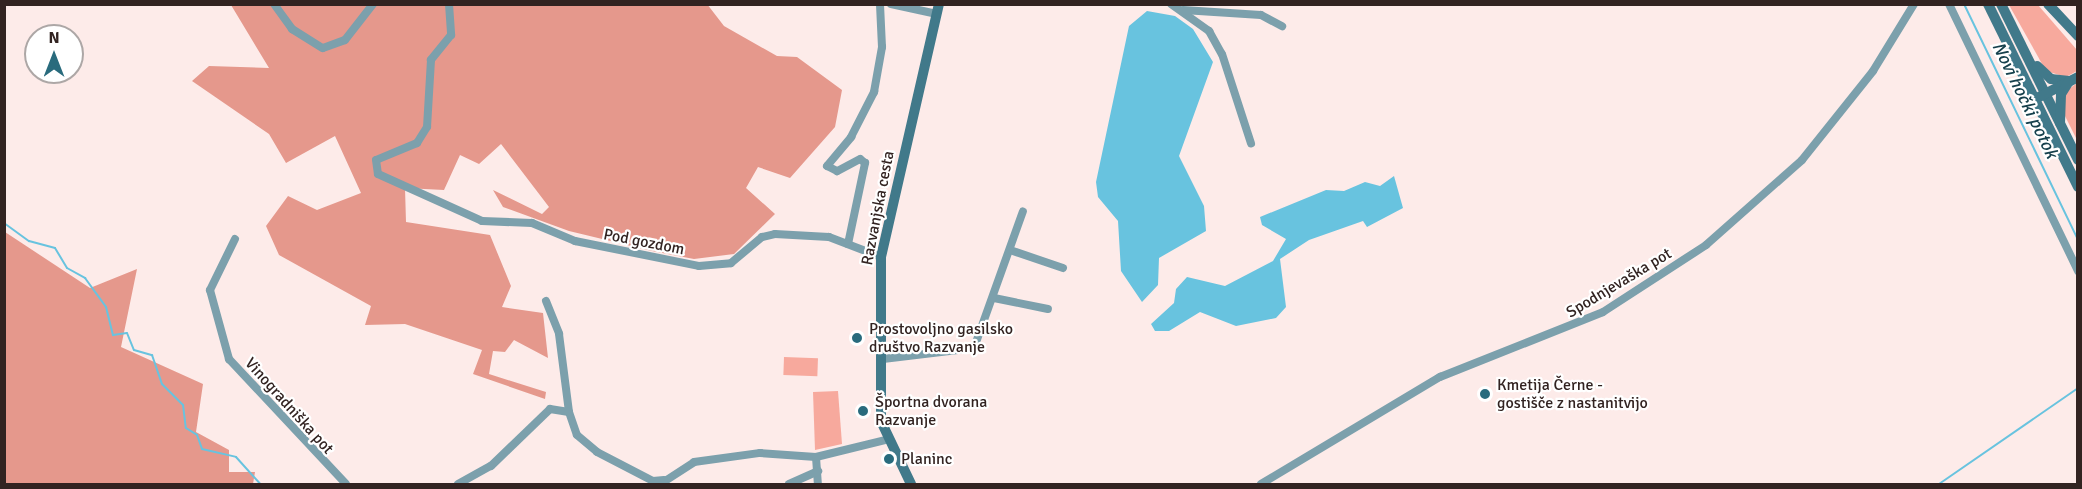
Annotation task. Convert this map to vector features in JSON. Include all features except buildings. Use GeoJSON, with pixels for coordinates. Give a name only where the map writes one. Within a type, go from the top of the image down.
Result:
{"type":"FeatureCollection","features":[{"type":"Feature","properties":{"kind":"street"},"geometry":{"type":"LineString","coordinates":[[274,4],[292,29],[323,48],[345,40],[373,4]]}},
{"type":"Feature","properties":{"kind":"street","name":"Pod gozdom"},"geometry":{"type":"LineString","coordinates":[[449,4],[451,35],[430,60],[427,127],[417,143],[376,160],[378,174],[482,221],[532,223],[575,241],[699,266],[731,263],[762,237],[775,234],[848,244],[881,257]]}},
{"type":"Feature","properties":{"kind":"street"},"geometry":{"type":"LineString","coordinates":[[848,244],[864,163],[860,159],[837,171],[827,166],[851,137],[877,82],[880,4]]}},
{"type":"Feature","properties":{"kind":"street"},"geometry":{"type":"LineString","coordinates":[[891,4],[938,9]]}},
{"type":"Feature","properties":{"kind":"street"},"geometry":{"type":"LineString","coordinates":[[1171,4],[1209,31],[1222,54],[1251,143]]}},
{"type":"Feature","properties":{"kind":"street","name":"Spodnjevaška pot"},"geometry":{"type":"LineString","coordinates":[[1261,484],[1440,377],[1603,312],[1706,245],[1802,160],[1873,70],[1914,4]]}},
{"type":"Feature","properties":{"kind":"street"},"geometry":{"type":"LineString","coordinates":[[1949,4],[2078,271]]}},
{"type":"Feature","properties":{"kind":"street"},"geometry":{"type":"LineString","coordinates":[[1988,4],[2033,100],[2078,187]]}},
{"type":"Feature","properties":{"kind":"street"},"geometry":{"type":"LineString","coordinates":[[2001,4],[2078,160]]}},
{"type":"Feature","properties":{"kind":"street"},"geometry":{"type":"LineString","coordinates":[[2048,4],[2076,36]]}},
{"type":"Feature","properties":{"kind":"street","name":"Razvanjska cesta"},"geometry":{"type":"LineString","coordinates":[[911,484],[883,439],[880,404],[883,359],[881,257],[938,9]]}},
{"type":"Feature","properties":{"kind":"street"},"geometry":{"type":"LineString","coordinates":[[1181,10],[1261,15],[1282,26]]}},
{"type":"Feature","properties":{"kind":"street"},"geometry":{"type":"LineString","coordinates":[[2020,45],[2042,75],[2073,79]]}},
{"type":"Feature","properties":{"kind":"street"},"geometry":{"type":"LineString","coordinates":[[2033,100],[2073,79]]}},
{"type":"Feature","properties":{"kind":"street"},"geometry":{"type":"LineString","coordinates":[[2060,124],[2061,94],[2073,79]]}},
{"type":"Feature","properties":{"kind":"street"},"geometry":{"type":"LineString","coordinates":[[883,359],[974,348],[994,298],[1023,211]]}},
{"type":"Feature","properties":{"kind":"street","name":"Vinogradniška pot"},"geometry":{"type":"LineString","coordinates":[[235,239],[210,290],[229,359],[346,484]]}},
{"type":"Feature","properties":{"kind":"street"},"geometry":{"type":"LineString","coordinates":[[1010,250],[1063,268]]}},
{"type":"Feature","properties":{"kind":"street"},"geometry":{"type":"LineString","coordinates":[[994,298],[1048,309]]}},
{"type":"Feature","properties":{"kind":"street"},"geometry":{"type":"LineString","coordinates":[[546,301],[559,334],[569,412],[585,445],[653,481],[662,482],[694,462],[739,454],[816,457],[883,439]]}},
{"type":"Feature","properties":{"kind":"street"},"geometry":{"type":"LineString","coordinates":[[458,484],[491,466],[550,409],[569,412]]}},
{"type":"Feature","properties":{"kind":"street"},"geometry":{"type":"LineString","coordinates":[[816,457],[818,484]]}},
{"type":"Feature","properties":{"kind":"street"},"geometry":{"type":"LineString","coordinates":[[789,484],[818,471]]}},
{"type":"Feature","properties":{"kind":"shaded area"},"geometry":{"type":"Polygon","coordinates":[[[707,4],[724,26],[777,56],[797,57],[842,90],[835,127],[790,178],[758,167],[746,188],[775,214],[734,254],[694,259],[652,251],[569,231],[503,207],[493,190],[542,214],[549,207],[501,144],[479,164],[460,155],[444,190],[405,188],[406,222],[490,235],[511,286],[502,307],[543,313],[548,358],[514,340],[505,352],[493,351],[489,374],[546,392],[545,399],[473,374],[482,350],[405,324],[365,325],[371,306],[279,255],[266,226],[288,196],[317,210],[361,193],[335,136],[286,163],[269,134],[192,81],[209,66],[269,68],[231,5],[707,4]]]}},
{"type":"Feature","properties":{"kind":"shaded area"},"geometry":{"type":"Polygon","coordinates":[[[2009,5],[2038,5],[2077,50],[2077,71],[2066,77],[2046,71],[2009,5]]]}},
{"type":"Feature","properties":{"kind":"shaded area"},"geometry":{"type":"Polygon","coordinates":[[[2077,83],[2077,140],[2065,116],[2065,92],[2077,83]]]}},
{"type":"Feature","properties":{"kind":"shaded area"},"geometry":{"type":"Polygon","coordinates":[[[5,232],[90,288],[137,269],[121,347],[203,384],[196,432],[229,450],[229,472],[255,472],[253,484],[5,484],[5,232]]]}},
{"type":"Feature","properties":{"kind":"shaded area"},"geometry":{"type":"Polygon","coordinates":[[[784,357],[818,358],[817,376],[783,375],[784,357]]]}},
{"type":"Feature","properties":{"kind":"shaded area"},"geometry":{"type":"Polygon","coordinates":[[[838,391],[842,444],[815,450],[813,392],[838,391]]]}},
{"type":"Feature","properties":{"kind":"water"},"geometry":{"type":"Polygon","coordinates":[[[1147,11],[1175,16],[1193,29],[1213,62],[1179,156],[1204,206],[1206,231],[1159,258],[1158,285],[1142,302],[1121,271],[1118,221],[1098,197],[1096,182],[1129,26],[1147,11]]]}},
{"type":"Feature","properties":{"kind":"water"},"geometry":{"type":"Polygon","coordinates":[[[1394,176],[1403,208],[1367,227],[1363,221],[1309,240],[1280,259],[1286,307],[1276,318],[1236,326],[1200,312],[1169,331],[1155,331],[1151,324],[1174,303],[1176,289],[1187,277],[1225,286],[1273,261],[1286,239],[1262,225],[1260,217],[1326,190],[1344,191],[1365,182],[1380,186],[1394,176]]]}},
{"type":"Feature","properties":{"kind":"waterway","name":"Novi hočki potok"},"geometry":{"type":"LineString","coordinates":[[1964,4],[2078,240]]}},
{"type":"Feature","properties":{"kind":"waterway"},"geometry":{"type":"LineString","coordinates":[[4,223],[29,241],[55,248],[67,268],[85,278],[106,307],[113,335],[127,333],[134,350],[152,355],[162,384],[183,405],[186,428],[197,435],[202,449],[236,457],[260,484]]}},
{"type":"Feature","properties":{"kind":"waterway"},"geometry":{"type":"LineString","coordinates":[[1939,484],[2078,388]]}},
{"type":"Feature","properties":{"kind":"place","name":"Prostovoljno gasilsko društvo Razvanje"},"geometry":{"type":"Point","coordinates":[857,338]}},
{"type":"Feature","properties":{"kind":"place","name":"Kmetija Černe - gostišče z nastanitvijo"},"geometry":{"type":"Point","coordinates":[1485,394]}},
{"type":"Feature","properties":{"kind":"place","name":"Športna dvorana Razvanje"},"geometry":{"type":"Point","coordinates":[863,411]}},
{"type":"Feature","properties":{"kind":"place","name":"Planinc"},"geometry":{"type":"Point","coordinates":[889,459]}}]}
